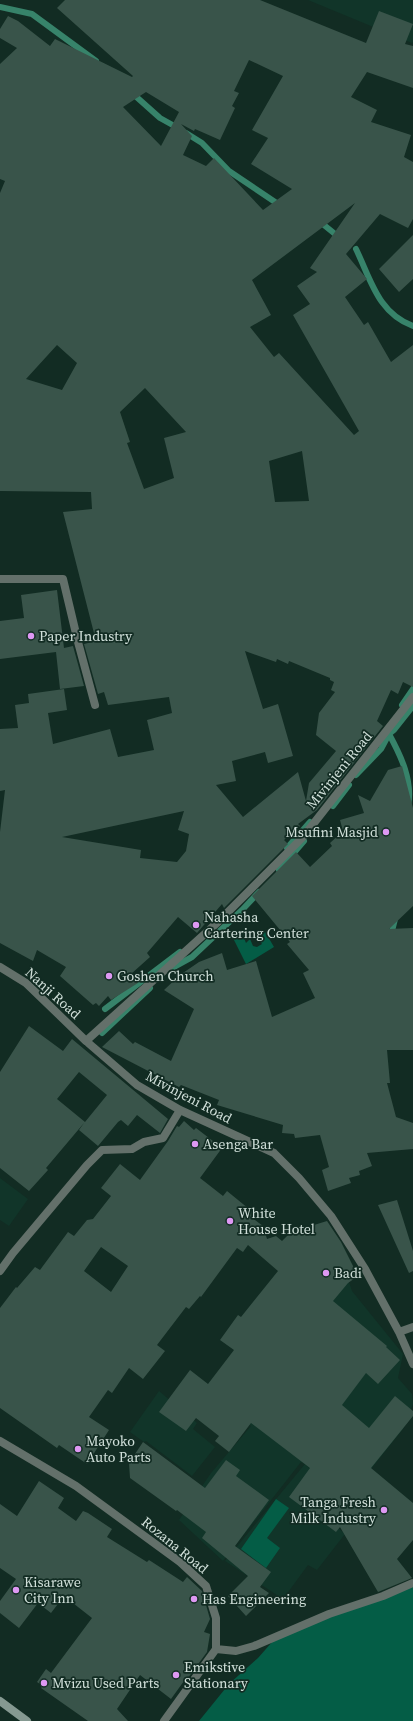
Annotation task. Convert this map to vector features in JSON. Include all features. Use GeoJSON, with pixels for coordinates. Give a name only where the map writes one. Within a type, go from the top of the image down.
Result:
{"type":"FeatureCollection","features":[{"type":"Feature","properties":{"kind":"main road"},"geometry":{"type":"LineString","coordinates":[[0,1701],[27,1721]]}},
{"type":"Feature","properties":{"kind":"street"},"geometry":{"type":"LineString","coordinates":[[0,579],[63,579],[95,705]]}},
{"type":"Feature","properties":{"kind":"street","name":"Mivinjeni Road"},"geometry":{"type":"LineString","coordinates":[[413,697],[303,837],[213,927],[86,1041],[138,1085],[180,1110],[274,1154],[299,1178],[331,1216],[366,1269],[382,1303],[399,1332],[413,1364]]}},
{"type":"Feature","properties":{"kind":"street","name":"Nanji Road"},"geometry":{"type":"LineString","coordinates":[[0,967],[26,983],[86,1041]]}},
{"type":"Feature","properties":{"kind":"street"},"geometry":{"type":"LineString","coordinates":[[0,1271],[13,1253],[87,1165],[102,1150],[132,1149],[144,1142],[162,1138],[180,1110]]}},
{"type":"Feature","properties":{"kind":"street"},"geometry":{"type":"LineString","coordinates":[[399,1332],[413,1327]]}},
{"type":"Feature","properties":{"kind":"street","name":"Rozana Road"},"geometry":{"type":"LineString","coordinates":[[0,1441],[76,1486],[180,1562],[206,1586],[216,1618],[216,1650]]}},
{"type":"Feature","properties":{"kind":"street"},"geometry":{"type":"LineString","coordinates":[[164,1721],[216,1650],[236,1651],[254,1646],[329,1614],[383,1596],[413,1583]]}},
{"type":"Feature","properties":{"kind":"shaded area"},"geometry":{"type":"Polygon","coordinates":[[[308,0],[413,0],[413,42],[412,43],[308,0]]]}},
{"type":"Feature","properties":{"kind":"shaded area"},"geometry":{"type":"Polygon","coordinates":[[[0,1178],[28,1199],[9,1226],[0,1220],[0,1178]]]}},
{"type":"Feature","properties":{"kind":"shaded area"},"geometry":{"type":"Polygon","coordinates":[[[348,1279],[352,1291],[403,1354],[398,1378],[412,1394],[413,1404],[403,1429],[351,1494],[305,1465],[355,1501],[338,1528],[345,1534],[317,1570],[308,1565],[283,1599],[225,1561],[305,1464],[301,1462],[223,1561],[179,1520],[211,1473],[251,1426],[233,1413],[348,1279]]]}},
{"type":"Feature","properties":{"kind":"shaded area"},"geometry":{"type":"Polygon","coordinates":[[[159,1391],[197,1423],[193,1429],[215,1447],[192,1476],[146,1441],[144,1442],[130,1432],[159,1391]]]}},
{"type":"Feature","properties":{"kind":"green space"},"geometry":{"type":"Polygon","coordinates":[[[264,930],[274,947],[246,964],[232,936],[244,938],[246,943],[250,939],[253,946],[257,947],[262,944],[258,938],[264,930]]]}},
{"type":"Feature","properties":{"kind":"green space"},"geometry":{"type":"Polygon","coordinates":[[[276,1499],[289,1508],[267,1538],[280,1548],[266,1568],[241,1549],[276,1499]]]}},
{"type":"Feature","properties":{"kind":"green space"},"geometry":{"type":"Polygon","coordinates":[[[413,1583],[413,1721],[199,1721],[229,1684],[258,1658],[280,1633],[413,1583]]]}},
{"type":"Feature","properties":{"kind":"building"},"geometry":{"type":"Polygon","coordinates":[[[65,0],[260,0],[366,43],[379,11],[413,24],[405,44],[413,46],[413,88],[367,72],[351,97],[377,110],[371,122],[411,135],[404,157],[413,162],[413,219],[408,228],[380,214],[346,254],[367,279],[345,297],[364,325],[368,322],[391,362],[413,345],[413,687],[403,682],[398,694],[391,690],[377,721],[383,726],[317,810],[298,824],[300,826],[284,840],[288,844],[224,908],[222,904],[197,933],[178,917],[147,953],[150,957],[131,974],[138,983],[111,1000],[108,996],[99,1006],[96,1003],[93,1005],[60,976],[66,967],[37,950],[33,961],[0,943],[0,832],[5,790],[0,791],[0,729],[18,728],[15,705],[29,703],[28,694],[64,689],[67,710],[48,713],[53,744],[110,729],[118,757],[154,750],[147,720],[172,713],[169,697],[108,705],[104,692],[98,694],[84,644],[96,641],[63,512],[92,509],[91,492],[0,491],[0,193],[5,181],[0,179],[0,64],[17,48],[0,38],[0,29],[8,16],[18,21],[50,46],[55,39],[132,77],[133,76],[57,8],[65,0]],[[249,60],[234,91],[239,93],[232,106],[235,108],[220,140],[195,129],[194,131],[181,124],[192,136],[183,155],[206,166],[214,158],[263,210],[292,189],[251,164],[268,138],[252,130],[283,76],[249,60]],[[146,92],[123,107],[161,146],[179,112],[146,92]],[[355,203],[252,280],[271,315],[250,327],[274,357],[279,353],[354,435],[359,431],[293,315],[310,304],[297,286],[317,272],[310,268],[355,203]],[[57,345],[26,379],[62,390],[77,363],[57,345]],[[145,388],[120,412],[130,442],[127,443],[144,489],[174,478],[164,438],[186,432],[145,388]],[[302,451],[269,461],[275,502],[309,501],[302,451]],[[245,651],[263,709],[278,704],[293,756],[268,763],[265,752],[232,761],[236,781],[216,785],[243,817],[298,772],[306,801],[309,783],[336,751],[316,735],[319,713],[335,692],[331,690],[334,682],[330,680],[330,678],[289,661],[288,664],[277,659],[276,662],[245,651]],[[184,811],[62,837],[141,850],[140,858],[177,862],[186,851],[189,834],[178,830],[184,811]]]}},
{"type":"Feature","properties":{"kind":"building"},"geometry":{"type":"Polygon","coordinates":[[[413,235],[413,279],[399,292],[379,269],[413,235]]]}},
{"type":"Feature","properties":{"kind":"building","name":"Paper Industry"},"geometry":{"type":"Polygon","coordinates":[[[57,590],[64,648],[73,646],[84,686],[60,689],[56,652],[0,659],[0,621],[24,618],[21,595],[57,590]]]}},
{"type":"Feature","properties":{"kind":"building"},"geometry":{"type":"Polygon","coordinates":[[[402,766],[413,808],[413,906],[389,929],[413,928],[413,1050],[387,1050],[390,1083],[387,1083],[396,1117],[413,1123],[413,1149],[367,1153],[372,1166],[359,1171],[360,1175],[349,1178],[351,1183],[328,1191],[322,1170],[329,1167],[320,1135],[295,1138],[294,1134],[282,1133],[283,1125],[217,1105],[219,1100],[181,1085],[179,1087],[102,1047],[119,1031],[133,1044],[135,1042],[171,1061],[194,1009],[164,990],[180,975],[199,962],[222,953],[227,970],[256,961],[272,1017],[315,998],[303,973],[309,970],[287,944],[290,942],[252,896],[296,852],[310,867],[332,846],[330,843],[343,831],[340,820],[364,813],[358,795],[370,801],[388,770],[402,766]]]}},
{"type":"Feature","properties":{"kind":"building"},"geometry":{"type":"Polygon","coordinates":[[[29,1026],[63,1051],[72,1039],[168,1119],[160,1133],[137,1115],[128,1126],[121,1120],[98,1146],[79,1130],[84,1123],[46,1168],[48,1170],[29,1191],[0,1168],[0,1072],[29,1026]],[[79,1072],[57,1099],[85,1122],[107,1095],[79,1072]]]}},
{"type":"Feature","properties":{"kind":"building"},"geometry":{"type":"Polygon","coordinates":[[[184,1121],[194,1130],[196,1128],[222,1148],[200,1178],[223,1196],[227,1191],[254,1213],[251,1217],[263,1226],[267,1239],[276,1236],[282,1241],[291,1232],[327,1221],[341,1242],[358,1276],[348,1283],[333,1301],[387,1346],[386,1347],[400,1360],[378,1384],[366,1373],[342,1405],[369,1428],[395,1396],[413,1411],[413,1416],[371,1468],[413,1503],[413,1540],[397,1559],[412,1578],[378,1592],[340,1527],[336,1532],[289,1497],[310,1468],[251,1423],[229,1452],[215,1441],[219,1436],[196,1418],[186,1431],[159,1412],[190,1370],[208,1384],[234,1350],[220,1340],[238,1315],[241,1317],[278,1271],[248,1245],[243,1252],[237,1248],[201,1297],[200,1296],[189,1309],[186,1307],[157,1345],[165,1351],[143,1379],[129,1368],[112,1393],[108,1390],[89,1417],[109,1430],[87,1464],[59,1445],[57,1448],[0,1408],[0,1308],[16,1287],[17,1288],[35,1267],[40,1270],[68,1232],[74,1236],[87,1220],[93,1219],[111,1196],[101,1188],[120,1164],[140,1180],[177,1126],[179,1127],[184,1121]],[[101,1247],[84,1271],[111,1292],[128,1266],[101,1247]]]}},
{"type":"Feature","properties":{"kind":"building"},"geometry":{"type":"Polygon","coordinates":[[[397,1200],[413,1251],[413,1271],[409,1273],[378,1205],[397,1200]]]}},
{"type":"Feature","properties":{"kind":"building"},"geometry":{"type":"Polygon","coordinates":[[[143,1442],[205,1488],[226,1460],[240,1470],[236,1476],[269,1500],[235,1546],[271,1572],[260,1587],[269,1593],[246,1616],[228,1596],[248,1576],[202,1538],[206,1532],[130,1478],[129,1463],[143,1442]]]}},
{"type":"Feature","properties":{"kind":"building"},"geometry":{"type":"Polygon","coordinates":[[[39,1481],[64,1498],[58,1508],[76,1521],[83,1511],[88,1513],[112,1529],[107,1537],[147,1562],[149,1560],[183,1582],[187,1577],[202,1591],[210,1619],[204,1632],[210,1634],[207,1652],[171,1699],[140,1675],[117,1709],[128,1721],[88,1721],[41,1688],[43,1686],[37,1682],[46,1669],[51,1673],[92,1618],[64,1596],[51,1613],[38,1603],[19,1628],[0,1613],[0,1601],[16,1579],[0,1568],[0,1504],[17,1516],[39,1481]]]}},
{"type":"Feature","properties":{"kind":"waterway"},"geometry":{"type":"LineString","coordinates":[[0,7],[32,14],[96,61]]}},
{"type":"Feature","properties":{"kind":"waterway"},"geometry":{"type":"LineString","coordinates":[[132,93],[160,118],[178,128]]}},
{"type":"Feature","properties":{"kind":"waterway"},"geometry":{"type":"LineString","coordinates":[[186,133],[202,143],[229,171],[281,206]]}},
{"type":"Feature","properties":{"kind":"waterway"},"geometry":{"type":"LineString","coordinates":[[319,221],[340,238]]}},
{"type":"Feature","properties":{"kind":"waterway"},"geometry":{"type":"LineString","coordinates":[[356,249],[371,284],[384,304],[391,313],[413,326]]}},
{"type":"Feature","properties":{"kind":"waterway"},"geometry":{"type":"LineString","coordinates":[[402,705],[413,689]]}},
{"type":"Feature","properties":{"kind":"waterway"},"geometry":{"type":"LineString","coordinates":[[356,775],[381,749],[389,734],[413,706]]}},
{"type":"Feature","properties":{"kind":"waterway"},"geometry":{"type":"LineString","coordinates":[[389,734],[405,769],[409,787],[408,806]]}},
{"type":"Feature","properties":{"kind":"waterway"},"geometry":{"type":"LineString","coordinates":[[333,806],[349,785]]}},
{"type":"Feature","properties":{"kind":"waterway"},"geometry":{"type":"LineString","coordinates":[[287,848],[310,822]]}},
{"type":"Feature","properties":{"kind":"waterway"},"geometry":{"type":"LineString","coordinates":[[279,870],[304,841]]}},
{"type":"Feature","properties":{"kind":"waterway"},"geometry":{"type":"LineString","coordinates":[[172,968],[192,957],[259,892]]}},
{"type":"Feature","properties":{"kind":"waterway"},"geometry":{"type":"LineString","coordinates":[[391,935],[396,915]]}},
{"type":"Feature","properties":{"kind":"waterway"},"geometry":{"type":"LineString","coordinates":[[105,1009],[180,952]]}},
{"type":"Feature","properties":{"kind":"waterway"},"geometry":{"type":"LineString","coordinates":[[102,1033],[150,988]]}},
{"type":"Feature","properties":{"kind":"place","name":"Paper Industry"},"geometry":{"type":"Point","coordinates":[31,636]}},
{"type":"Feature","properties":{"kind":"place","name":"Msufini Masjid"},"geometry":{"type":"Point","coordinates":[386,832]}},
{"type":"Feature","properties":{"kind":"place","name":"Nahasha Cartering Center"},"geometry":{"type":"Point","coordinates":[196,925]}},
{"type":"Feature","properties":{"kind":"place","name":"Goshen Church"},"geometry":{"type":"Point","coordinates":[109,976]}},
{"type":"Feature","properties":{"kind":"place","name":"Asenga Bar"},"geometry":{"type":"Point","coordinates":[195,1144]}},
{"type":"Feature","properties":{"kind":"place","name":"White House Hotel"},"geometry":{"type":"Point","coordinates":[230,1221]}},
{"type":"Feature","properties":{"kind":"place","name":"Badi"},"geometry":{"type":"Point","coordinates":[326,1273]}},
{"type":"Feature","properties":{"kind":"place","name":"Mayoko Auto Parts"},"geometry":{"type":"Point","coordinates":[78,1449]}},
{"type":"Feature","properties":{"kind":"place","name":"Tanga Fresh Milk Industry"},"geometry":{"type":"Point","coordinates":[384,1510]}},
{"type":"Feature","properties":{"kind":"place","name":"Kisarawe City Inn"},"geometry":{"type":"Point","coordinates":[16,1590]}},
{"type":"Feature","properties":{"kind":"place","name":"Has Engineering"},"geometry":{"type":"Point","coordinates":[194,1599]}},
{"type":"Feature","properties":{"kind":"place","name":"Emikstive Stationary"},"geometry":{"type":"Point","coordinates":[176,1675]}},
{"type":"Feature","properties":{"kind":"place","name":"Mvizu Used Parts"},"geometry":{"type":"Point","coordinates":[44,1683]}}]}
